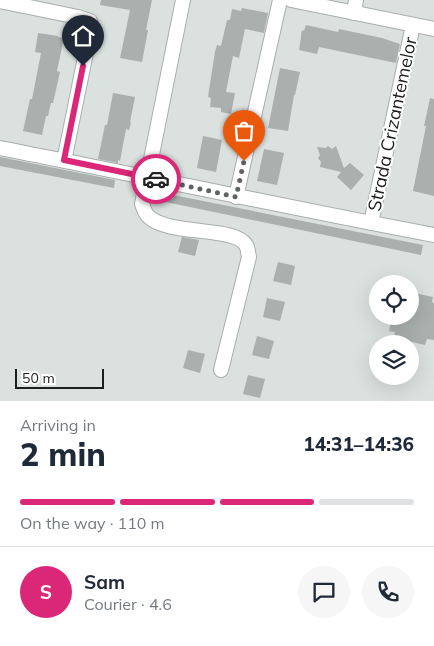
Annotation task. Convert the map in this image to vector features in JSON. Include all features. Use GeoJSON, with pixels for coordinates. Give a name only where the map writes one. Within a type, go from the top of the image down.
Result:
{"type":"FeatureCollection","features":[{"type":"Feature","properties":{"kind":"street"},"geometry":{"type":"LineString","coordinates":[[183,0],[142,204],[150,219],[161,224],[198,232],[220,233],[236,237],[246,244],[249,257],[221,370]]}},
{"type":"Feature","properties":{"kind":"street"},"geometry":{"type":"LineString","coordinates":[[236,197],[280,0]]}},
{"type":"Feature","properties":{"kind":"street","name":"Strada Crizantemelor"},"geometry":{"type":"LineString","coordinates":[[291,0],[355,6],[434,30]]}},
{"type":"Feature","properties":{"kind":"street"},"geometry":{"type":"LineString","coordinates":[[0,1],[90,21],[91,28],[64,160]]}},
{"type":"Feature","properties":{"kind":"street","name":"Strada Crizantemelor"},"geometry":{"type":"LineString","coordinates":[[371,223],[413,25]]}},
{"type":"Feature","properties":{"kind":"street"},"geometry":{"type":"LineString","coordinates":[[0,148],[236,197],[434,234]]}},
{"type":"Feature","properties":{"kind":"building"},"geometry":{"type":"Polygon","coordinates":[[[101,0],[152,0],[142,62],[120,58],[130,10],[100,5],[101,0]]]}},
{"type":"Feature","properties":{"kind":"building"},"geometry":{"type":"Polygon","coordinates":[[[242,8],[268,13],[264,33],[245,29],[239,58],[233,56],[226,92],[235,93],[231,114],[221,112],[221,108],[210,107],[211,98],[208,97],[217,45],[221,46],[227,20],[230,20],[232,9],[241,11],[242,8]]]}},
{"type":"Feature","properties":{"kind":"building"},"geometry":{"type":"Polygon","coordinates":[[[306,25],[338,32],[339,29],[382,38],[400,44],[396,63],[319,47],[317,54],[299,50],[302,30],[304,31],[306,25]]]}},
{"type":"Feature","properties":{"kind":"building"},"geometry":{"type":"Polygon","coordinates":[[[38,33],[64,38],[57,71],[60,72],[53,103],[51,103],[48,116],[46,116],[42,135],[23,131],[30,99],[32,99],[41,53],[35,52],[38,33]]]}},
{"type":"Feature","properties":{"kind":"building"},"geometry":{"type":"Polygon","coordinates":[[[280,68],[300,72],[288,131],[268,128],[280,68]]]}},
{"type":"Feature","properties":{"kind":"building"},"geometry":{"type":"Polygon","coordinates":[[[113,93],[135,97],[131,123],[129,130],[126,129],[118,163],[98,159],[113,93]]]}},
{"type":"Feature","properties":{"kind":"building"},"geometry":{"type":"Polygon","coordinates":[[[430,98],[434,99],[434,196],[413,191],[430,98]]]}},
{"type":"Feature","properties":{"kind":"building"},"geometry":{"type":"Polygon","coordinates":[[[203,136],[222,140],[216,172],[197,168],[203,136]]]}},
{"type":"Feature","properties":{"kind":"building"},"geometry":{"type":"Polygon","coordinates":[[[328,146],[332,149],[336,146],[344,168],[350,163],[364,175],[351,190],[337,177],[341,172],[320,167],[321,162],[318,158],[320,155],[317,147],[326,148],[328,146]]]}},
{"type":"Feature","properties":{"kind":"building"},"geometry":{"type":"Polygon","coordinates":[[[264,149],[284,153],[277,185],[257,181],[264,149]]]}},
{"type":"Feature","properties":{"kind":"building"},"geometry":{"type":"Polygon","coordinates":[[[0,157],[115,180],[114,188],[0,166],[0,157]]]}},
{"type":"Feature","properties":{"kind":"building"},"geometry":{"type":"Polygon","coordinates":[[[158,192],[423,245],[421,255],[156,200],[158,192]]]}},
{"type":"Feature","properties":{"kind":"building"},"geometry":{"type":"Polygon","coordinates":[[[182,237],[199,240],[195,256],[178,252],[182,237]]]}},
{"type":"Feature","properties":{"kind":"building"},"geometry":{"type":"Polygon","coordinates":[[[278,262],[295,266],[291,285],[273,281],[278,262]]]}},
{"type":"Feature","properties":{"kind":"building"},"geometry":{"type":"Polygon","coordinates":[[[419,294],[433,297],[434,340],[427,339],[425,345],[419,344],[419,335],[394,335],[395,332],[389,331],[390,325],[419,325],[419,294]]]}},
{"type":"Feature","properties":{"kind":"building"},"geometry":{"type":"Polygon","coordinates":[[[267,298],[285,302],[280,321],[263,317],[267,298]]]}},
{"type":"Feature","properties":{"kind":"building"},"geometry":{"type":"Polygon","coordinates":[[[257,336],[274,341],[269,359],[252,355],[257,336]]]}},
{"type":"Feature","properties":{"kind":"building"},"geometry":{"type":"Polygon","coordinates":[[[188,350],[205,354],[200,373],[183,368],[188,350]]]}},
{"type":"Feature","properties":{"kind":"building"},"geometry":{"type":"Polygon","coordinates":[[[248,375],[265,379],[260,398],[243,394],[248,375]]]}},
{"type":"Feature","properties":{"kind":"way so far"},"geometry":{"type":"LineString","coordinates":[[156,179],[236,197],[244,161]]}},
{"type":"Feature","properties":{"kind":"route"},"geometry":{"type":"LineString","coordinates":[[83,66],[64,160],[156,179]]}}]}
